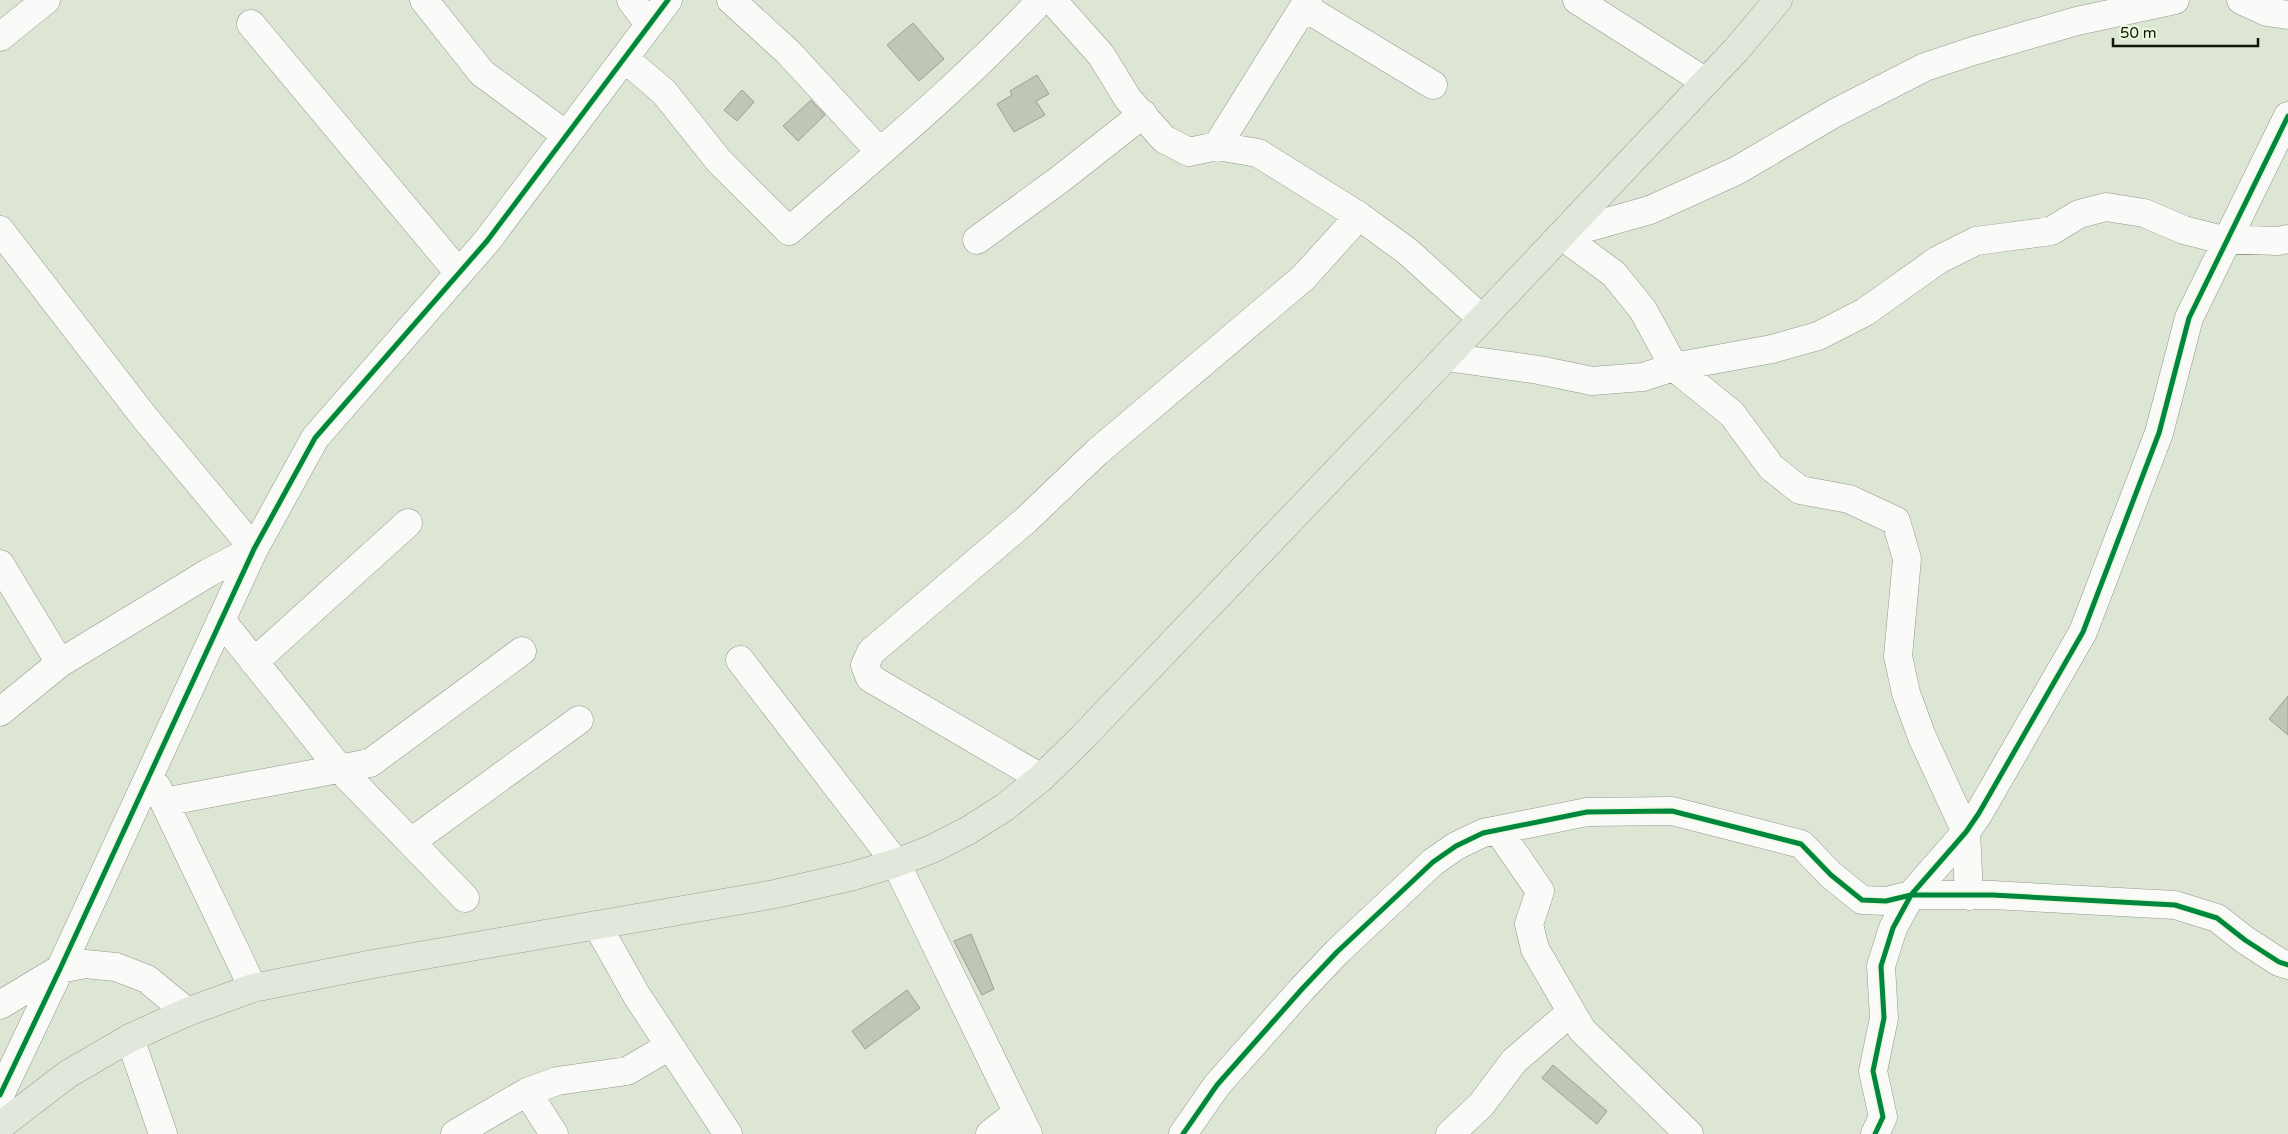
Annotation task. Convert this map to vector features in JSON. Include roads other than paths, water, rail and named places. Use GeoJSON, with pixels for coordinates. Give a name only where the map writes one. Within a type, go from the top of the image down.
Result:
{"type":"FeatureCollection","features":[{"type":"Feature","properties":{"kind":"main road"},"geometry":{"type":"LineString","coordinates":[[0,1126],[68,1074],[130,1038],[187,1012],[252,988],[373,964],[775,894],[853,876],[896,863],[932,849],[969,830],[1005,807],[1041,778],[1080,739],[1706,82],[1778,0]]}},
{"type":"Feature","properties":{"kind":"street"},"geometry":{"type":"LineString","coordinates":[[0,37],[46,0]]}},
{"type":"Feature","properties":{"kind":"street"},"geometry":{"type":"LineString","coordinates":[[424,0],[482,73],[566,135]]}},
{"type":"Feature","properties":{"kind":"street"},"geometry":{"type":"LineString","coordinates":[[631,0],[649,24]]}},
{"type":"Feature","properties":{"kind":"street"},"geometry":{"type":"LineString","coordinates":[[3,1080],[60,969],[254,549],[315,438],[486,241],[668,0]]}},
{"type":"Feature","properties":{"kind":"street"},"geometry":{"type":"LineString","coordinates":[[731,0],[790,53],[880,152]]}},
{"type":"Feature","properties":{"kind":"street"},"geometry":{"type":"LineString","coordinates":[[624,58],[664,92],[719,161],[789,231],[1003,42],[1041,0]]}},
{"type":"Feature","properties":{"kind":"street"},"geometry":{"type":"LineString","coordinates":[[1052,0],[1101,55],[1128,99],[1164,139],[1189,152],[1217,146],[1258,153],[1360,216],[1407,250],[1482,319]]}},
{"type":"Feature","properties":{"kind":"street"},"geometry":{"type":"LineString","coordinates":[[1577,0],[1706,82]]}},
{"type":"Feature","properties":{"kind":"street"},"geometry":{"type":"LineString","coordinates":[[1561,235],[1650,210],[1736,171],[1835,113],[1925,67],[1973,50],[2077,21],[2175,0]]}},
{"type":"Feature","properties":{"kind":"street"},"geometry":{"type":"LineString","coordinates":[[2241,0],[2267,12],[2288,15]]}},
{"type":"Feature","properties":{"kind":"street"},"geometry":{"type":"LineString","coordinates":[[1217,146],[1306,3],[1433,85]]}},
{"type":"Feature","properties":{"kind":"street"},"geometry":{"type":"LineString","coordinates":[[251,24],[459,273]]}},
{"type":"Feature","properties":{"kind":"street"},"geometry":{"type":"LineString","coordinates":[[977,240],[1059,180],[1143,114]]}},
{"type":"Feature","properties":{"kind":"street"},"geometry":{"type":"LineString","coordinates":[[1875,1134],[1883,1117],[1873,1071],[1884,1018],[1881,966],[1893,928],[1911,894],[1966,832],[1979,813],[2083,632],[2159,433],[2189,318],[2288,116]]}},
{"type":"Feature","properties":{"kind":"street"},"geometry":{"type":"LineString","coordinates":[[1446,357],[1539,370],[1592,381],[1643,377],[1674,368],[1772,349],[1818,336],[1866,312],[1938,260],[1976,241],[2014,238],[2050,231],[2080,214],[2106,207],[2144,213],[2184,230],[2219,239],[2288,240]]}},
{"type":"Feature","properties":{"kind":"street"},"geometry":{"type":"LineString","coordinates":[[1041,778],[870,678],[865,665],[871,652],[1026,520],[1097,452],[1303,278],[1360,216]]}},
{"type":"Feature","properties":{"kind":"street"},"geometry":{"type":"LineString","coordinates":[[0,230],[146,418],[254,549]]}},
{"type":"Feature","properties":{"kind":"street"},"geometry":{"type":"LineString","coordinates":[[1561,235],[1614,274],[1643,310],[1674,368],[1732,414],[1771,467],[1800,490],[1849,499],[1896,521],[1907,559],[1898,656],[1906,693],[1922,737],[1966,832],[1968,896]]}},
{"type":"Feature","properties":{"kind":"street"},"geometry":{"type":"LineString","coordinates":[[254,662],[408,523]]}},
{"type":"Feature","properties":{"kind":"street"},"geometry":{"type":"LineString","coordinates":[[0,712],[60,662],[208,573],[254,549]]}},
{"type":"Feature","properties":{"kind":"street"},"geometry":{"type":"LineString","coordinates":[[0,564],[60,662]]}},
{"type":"Feature","properties":{"kind":"street"},"geometry":{"type":"LineString","coordinates":[[222,620],[340,769],[465,898]]}},
{"type":"Feature","properties":{"kind":"street"},"geometry":{"type":"LineString","coordinates":[[164,802],[370,763],[522,651]]}},
{"type":"Feature","properties":{"kind":"street"},"geometry":{"type":"LineString","coordinates":[[740,660],[896,863],[1022,1123],[990,1134]]}},
{"type":"Feature","properties":{"kind":"street"},"geometry":{"type":"LineString","coordinates":[[411,842],[579,720]]}},
{"type":"Feature","properties":{"kind":"street"},"geometry":{"type":"LineString","coordinates":[[151,774],[252,988]]}},
{"type":"Feature","properties":{"kind":"street"},"geometry":{"type":"LineString","coordinates":[[1183,1134],[1216,1085],[1338,952],[1433,862],[1456,846],[1483,832],[1587,812],[1672,811],[1801,844],[1830,875],[1862,900],[1886,900],[1911,894],[1992,895],[2175,905],[2217,918],[2245,940],[2279,962],[2288,965]]}},
{"type":"Feature","properties":{"kind":"street"},"geometry":{"type":"LineString","coordinates":[[1498,830],[1540,891],[1529,924],[1535,950],[1582,1030],[1689,1134]]}},
{"type":"Feature","properties":{"kind":"street"},"geometry":{"type":"LineString","coordinates":[[597,925],[638,996],[728,1134]]}},
{"type":"Feature","properties":{"kind":"street"},"geometry":{"type":"LineString","coordinates":[[0,1005],[60,969],[85,964],[116,967],[148,979],[187,1012]]}},
{"type":"Feature","properties":{"kind":"street"},"geometry":{"type":"LineString","coordinates":[[1450,1134],[1481,1105],[1514,1061],[1571,1012]]}},
{"type":"Feature","properties":{"kind":"street"},"geometry":{"type":"LineString","coordinates":[[130,1038],[163,1134]]}},
{"type":"Feature","properties":{"kind":"street"},"geometry":{"type":"LineString","coordinates":[[455,1134],[528,1092],[557,1081],[627,1071],[670,1046]]}},
{"type":"Feature","properties":{"kind":"street"},"geometry":{"type":"LineString","coordinates":[[528,1092],[554,1134]]}}]}
